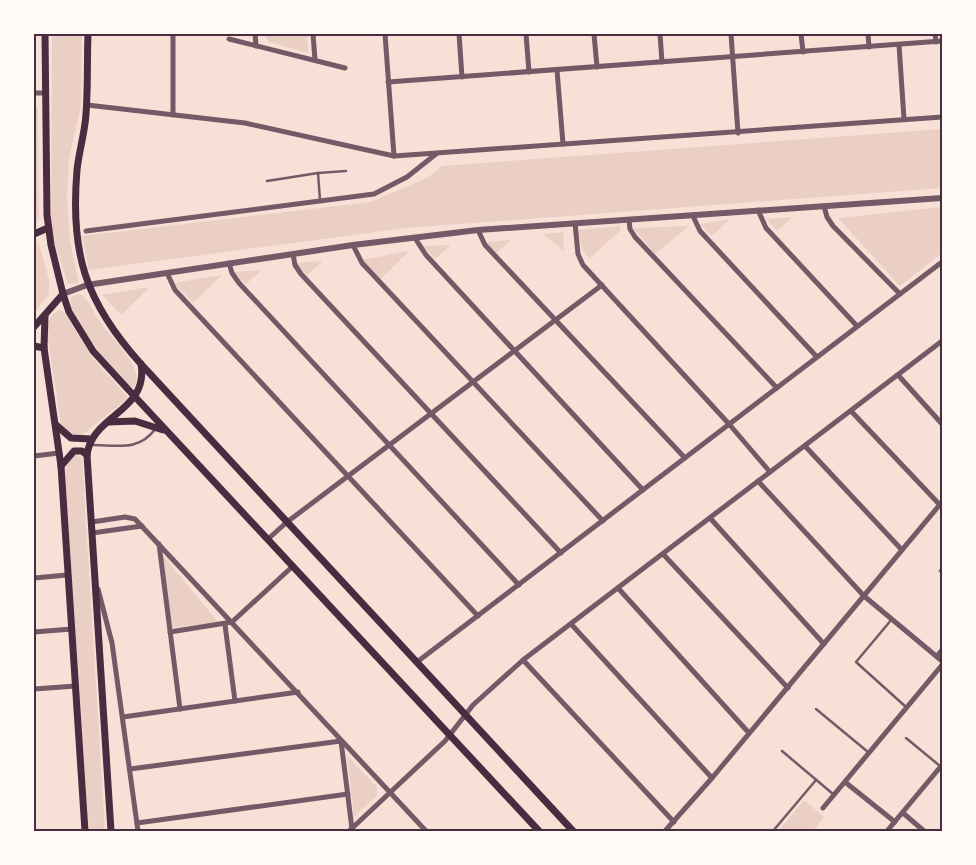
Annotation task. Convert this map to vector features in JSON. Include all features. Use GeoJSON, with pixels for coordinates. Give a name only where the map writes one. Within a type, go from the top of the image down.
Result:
{"type":"FeatureCollection","features":[{"type":"Feature","properties":{"kind":"main road"},"geometry":{"type":"LineString","coordinates":[[45,34],[44,93],[48,228],[63,294],[84,338],[168,433],[539,831]]}},
{"type":"Feature","properties":{"kind":"main road"},"geometry":{"type":"LineString","coordinates":[[88,34],[87,105],[76,192],[78,251],[87,285],[104,318],[141,364],[573,831]]}},
{"type":"Feature","properties":{"kind":"main road"},"geometry":{"type":"LineString","coordinates":[[34,234],[48,228]]}},
{"type":"Feature","properties":{"kind":"main road"},"geometry":{"type":"LineString","coordinates":[[34,327],[63,294]]}},
{"type":"Feature","properties":{"kind":"main road"},"geometry":{"type":"LineString","coordinates":[[45,316],[44,348],[61,466],[85,831]]}},
{"type":"Feature","properties":{"kind":"main road"},"geometry":{"type":"LineString","coordinates":[[34,346],[44,348]]}},
{"type":"Feature","properties":{"kind":"main road"},"geometry":{"type":"LineString","coordinates":[[111,831],[87,454],[90,442],[135,397],[142,380],[141,364]]}},
{"type":"Feature","properties":{"kind":"main road"},"geometry":{"type":"LineString","coordinates":[[108,422],[135,421],[156,427],[168,433]]}},
{"type":"Feature","properties":{"kind":"main road"},"geometry":{"type":"LineString","coordinates":[[55,424],[71,438],[90,442]]}},
{"type":"Feature","properties":{"kind":"main road"},"geometry":{"type":"LineString","coordinates":[[61,466],[74,451],[82,451],[87,454]]}},
{"type":"Feature","properties":{"kind":"street"},"geometry":{"type":"LineString","coordinates":[[173,115],[174,34]]}},
{"type":"Feature","properties":{"kind":"street"},"geometry":{"type":"LineString","coordinates":[[255,34],[256,46]]}},
{"type":"Feature","properties":{"kind":"street"},"geometry":{"type":"LineString","coordinates":[[313,34],[315,60]]}},
{"type":"Feature","properties":{"kind":"street"},"geometry":{"type":"LineString","coordinates":[[385,34],[394,156]]}},
{"type":"Feature","properties":{"kind":"street"},"geometry":{"type":"LineString","coordinates":[[459,34],[462,77]]}},
{"type":"Feature","properties":{"kind":"street"},"geometry":{"type":"LineString","coordinates":[[526,34],[529,72]]}},
{"type":"Feature","properties":{"kind":"street"},"geometry":{"type":"LineString","coordinates":[[594,34],[597,67]]}},
{"type":"Feature","properties":{"kind":"street"},"geometry":{"type":"LineString","coordinates":[[660,34],[662,62]]}},
{"type":"Feature","properties":{"kind":"street"},"geometry":{"type":"LineString","coordinates":[[731,34],[738,133]]}},
{"type":"Feature","properties":{"kind":"street"},"geometry":{"type":"LineString","coordinates":[[801,34],[803,52]]}},
{"type":"Feature","properties":{"kind":"street"},"geometry":{"type":"LineString","coordinates":[[868,34],[869,47]]}},
{"type":"Feature","properties":{"kind":"street"},"geometry":{"type":"LineString","coordinates":[[935,34],[936,42]]}},
{"type":"Feature","properties":{"kind":"street"},"geometry":{"type":"LineString","coordinates":[[229,39],[345,68]]}},
{"type":"Feature","properties":{"kind":"street"},"geometry":{"type":"LineString","coordinates":[[388,82],[942,41]]}},
{"type":"Feature","properties":{"kind":"street"},"geometry":{"type":"LineString","coordinates":[[899,45],[904,119]]}},
{"type":"Feature","properties":{"kind":"street"},"geometry":{"type":"LineString","coordinates":[[557,70],[563,144]]}},
{"type":"Feature","properties":{"kind":"street"},"geometry":{"type":"LineString","coordinates":[[34,93],[44,93]]}},
{"type":"Feature","properties":{"kind":"street"},"geometry":{"type":"LineString","coordinates":[[87,105],[245,123],[394,156],[942,117]]}},
{"type":"Feature","properties":{"kind":"street"},"geometry":{"type":"LineString","coordinates":[[86,231],[374,194],[407,177],[437,154]]}},
{"type":"Feature","properties":{"kind":"street"},"geometry":{"type":"LineString","coordinates":[[63,294],[87,285],[229,263],[478,230],[942,198]]}},
{"type":"Feature","properties":{"kind":"street"},"geometry":{"type":"LineString","coordinates":[[824,206],[827,217],[833,226],[900,294]]}},
{"type":"Feature","properties":{"kind":"street"},"geometry":{"type":"LineString","coordinates":[[758,210],[766,228],[857,326]]}},
{"type":"Feature","properties":{"kind":"street"},"geometry":{"type":"LineString","coordinates":[[693,216],[700,231],[817,357]]}},
{"type":"Feature","properties":{"kind":"street"},"geometry":{"type":"LineString","coordinates":[[628,220],[635,238],[777,388]]}},
{"type":"Feature","properties":{"kind":"street"},"geometry":{"type":"LineString","coordinates":[[575,223],[580,260],[729,424],[770,472]]}},
{"type":"Feature","properties":{"kind":"street"},"geometry":{"type":"LineString","coordinates":[[478,230],[485,245],[685,458]]}},
{"type":"Feature","properties":{"kind":"street"},"geometry":{"type":"LineString","coordinates":[[415,238],[422,251],[643,490]]}},
{"type":"Feature","properties":{"kind":"street"},"geometry":{"type":"LineString","coordinates":[[353,246],[362,263],[603,521]]}},
{"type":"Feature","properties":{"kind":"street"},"geometry":{"type":"LineString","coordinates":[[293,254],[295,264],[301,274],[561,553]]}},
{"type":"Feature","properties":{"kind":"street"},"geometry":{"type":"LineString","coordinates":[[417,662],[942,262]]}},
{"type":"Feature","properties":{"kind":"street"},"geometry":{"type":"LineString","coordinates":[[229,263],[235,278],[519,585]]}},
{"type":"Feature","properties":{"kind":"street"},"geometry":{"type":"LineString","coordinates":[[167,273],[175,290],[346,477],[478,616]]}},
{"type":"Feature","properties":{"kind":"street"},"geometry":{"type":"LineString","coordinates":[[268,539],[346,477],[602,285]]}},
{"type":"Feature","properties":{"kind":"street"},"geometry":{"type":"LineString","coordinates":[[351,830],[450,735],[484,694],[523,660],[942,341]]}},
{"type":"Feature","properties":{"kind":"street"},"geometry":{"type":"LineString","coordinates":[[898,375],[942,424]]}},
{"type":"Feature","properties":{"kind":"street"},"geometry":{"type":"LineString","coordinates":[[665,831],[788,688],[941,503],[851,411]]}},
{"type":"Feature","properties":{"kind":"street"},"geometry":{"type":"LineString","coordinates":[[805,446],[902,550]]}},
{"type":"Feature","properties":{"kind":"street"},"geometry":{"type":"LineString","coordinates":[[34,456],[59,453]]}},
{"type":"Feature","properties":{"kind":"street"},"geometry":{"type":"LineString","coordinates":[[758,481],[864,596],[942,661]]}},
{"type":"Feature","properties":{"kind":"street"},"geometry":{"type":"LineString","coordinates":[[92,522],[128,517],[135,519],[426,831]]}},
{"type":"Feature","properties":{"kind":"street"},"geometry":{"type":"LineString","coordinates":[[710,518],[824,644]]}},
{"type":"Feature","properties":{"kind":"street"},"geometry":{"type":"LineString","coordinates":[[92,533],[142,526]]}},
{"type":"Feature","properties":{"kind":"street"},"geometry":{"type":"LineString","coordinates":[[159,543],[180,708]]}},
{"type":"Feature","properties":{"kind":"street"},"geometry":{"type":"LineString","coordinates":[[663,554],[788,688]]}},
{"type":"Feature","properties":{"kind":"street"},"geometry":{"type":"LineString","coordinates":[[170,632],[225,625],[232,622],[293,566]]}},
{"type":"Feature","properties":{"kind":"street"},"geometry":{"type":"LineString","coordinates":[[34,578],[68,575]]}},
{"type":"Feature","properties":{"kind":"street"},"geometry":{"type":"LineString","coordinates":[[96,583],[110,631],[138,831]]}},
{"type":"Feature","properties":{"kind":"street"},"geometry":{"type":"LineString","coordinates":[[618,588],[749,733]]}},
{"type":"Feature","properties":{"kind":"street"},"geometry":{"type":"LineString","coordinates":[[570,624],[712,778]]}},
{"type":"Feature","properties":{"kind":"street"},"geometry":{"type":"LineString","coordinates":[[225,625],[235,701]]}},
{"type":"Feature","properties":{"kind":"street"},"geometry":{"type":"LineString","coordinates":[[34,632],[72,629]]}},
{"type":"Feature","properties":{"kind":"street"},"geometry":{"type":"LineString","coordinates":[[936,656],[942,650]]}},
{"type":"Feature","properties":{"kind":"street"},"geometry":{"type":"LineString","coordinates":[[523,660],[674,822]]}},
{"type":"Feature","properties":{"kind":"street"},"geometry":{"type":"LineString","coordinates":[[823,808],[942,665]]}},
{"type":"Feature","properties":{"kind":"street"},"geometry":{"type":"LineString","coordinates":[[34,689],[76,686]]}},
{"type":"Feature","properties":{"kind":"street"},"geometry":{"type":"LineString","coordinates":[[123,716],[298,692]]}},
{"type":"Feature","properties":{"kind":"street"},"geometry":{"type":"LineString","coordinates":[[130,768],[341,741]]}},
{"type":"Feature","properties":{"kind":"street"},"geometry":{"type":"LineString","coordinates":[[341,741],[351,830]]}},
{"type":"Feature","properties":{"kind":"street"},"geometry":{"type":"LineString","coordinates":[[887,831],[941,766]]}},
{"type":"Feature","properties":{"kind":"street"},"geometry":{"type":"LineString","coordinates":[[845,782],[895,822]]}},
{"type":"Feature","properties":{"kind":"street"},"geometry":{"type":"LineString","coordinates":[[137,823],[348,794]]}},
{"type":"Feature","properties":{"kind":"street"},"geometry":{"type":"LineString","coordinates":[[903,813],[924,831]]}},
{"type":"Feature","properties":{"kind":"lane"},"geometry":{"type":"LineString","coordinates":[[266,181],[346,171]]}},
{"type":"Feature","properties":{"kind":"lane"},"geometry":{"type":"LineString","coordinates":[[318,173],[320,202]]}},
{"type":"Feature","properties":{"kind":"lane"},"geometry":{"type":"LineString","coordinates":[[90,442],[134,446],[146,440],[156,427]]}},
{"type":"Feature","properties":{"kind":"lane"},"geometry":{"type":"LineString","coordinates":[[892,619],[856,662],[907,708]]}},
{"type":"Feature","properties":{"kind":"lane"},"geometry":{"type":"LineString","coordinates":[[816,709],[869,753]]}},
{"type":"Feature","properties":{"kind":"lane"},"geometry":{"type":"LineString","coordinates":[[906,738],[941,766]]}},
{"type":"Feature","properties":{"kind":"lane"},"geometry":{"type":"LineString","coordinates":[[782,751],[834,795]]}},
{"type":"Feature","properties":{"kind":"lane"},"geometry":{"type":"LineString","coordinates":[[773,831],[816,780]]}},
{"type":"Feature","properties":{"kind":"shaded area"},"geometry":{"type":"Polygon","coordinates":[[[52,34],[82,34],[81,105],[69,159],[67,197],[70,241],[79,283],[68,284],[51,233],[52,34]]]}},
{"type":"Feature","properties":{"kind":"shaded area"},"geometry":{"type":"Polygon","coordinates":[[[264,34],[307,34],[308,53],[269,42],[264,34]]]}},
{"type":"Feature","properties":{"kind":"shaded area"},"geometry":{"type":"Polygon","coordinates":[[[34,105],[38,107],[39,215],[34,227],[34,105]]]}},
{"type":"Feature","properties":{"kind":"shaded area"},"geometry":{"type":"Polygon","coordinates":[[[942,129],[942,188],[406,228],[89,270],[82,236],[370,202],[427,178],[442,166],[942,129]]]}},
{"type":"Feature","properties":{"kind":"shaded area"},"geometry":{"type":"Polygon","coordinates":[[[942,207],[942,253],[900,286],[838,218],[942,207]]]}},
{"type":"Feature","properties":{"kind":"shaded area"},"geometry":{"type":"Polygon","coordinates":[[[793,217],[777,231],[766,219],[793,217]]]}},
{"type":"Feature","properties":{"kind":"shaded area"},"geometry":{"type":"Polygon","coordinates":[[[730,219],[712,236],[700,224],[730,219]]]}},
{"type":"Feature","properties":{"kind":"shaded area"},"geometry":{"type":"Polygon","coordinates":[[[620,226],[621,230],[589,259],[582,249],[578,230],[620,226]]]}},
{"type":"Feature","properties":{"kind":"shaded area"},"geometry":{"type":"Polygon","coordinates":[[[689,226],[655,254],[633,228],[689,226]]]}},
{"type":"Feature","properties":{"kind":"shaded area"},"geometry":{"type":"Polygon","coordinates":[[[563,232],[564,251],[543,234],[563,232]]]}},
{"type":"Feature","properties":{"kind":"shaded area"},"geometry":{"type":"Polygon","coordinates":[[[511,240],[495,254],[484,242],[511,240]]]}},
{"type":"Feature","properties":{"kind":"shaded area"},"geometry":{"type":"Polygon","coordinates":[[[38,241],[49,280],[49,294],[34,313],[34,243],[38,241]]]}},
{"type":"Feature","properties":{"kind":"shaded area"},"geometry":{"type":"Polygon","coordinates":[[[451,245],[435,259],[423,246],[451,245]]]}},
{"type":"Feature","properties":{"kind":"shaded area"},"geometry":{"type":"Polygon","coordinates":[[[409,251],[380,280],[361,260],[409,251]]]}},
{"type":"Feature","properties":{"kind":"shaded area"},"geometry":{"type":"Polygon","coordinates":[[[323,261],[307,275],[295,263],[323,261]]]}},
{"type":"Feature","properties":{"kind":"shaded area"},"geometry":{"type":"Polygon","coordinates":[[[262,270],[246,284],[234,272],[262,270]]]}},
{"type":"Feature","properties":{"kind":"shaded area"},"geometry":{"type":"Polygon","coordinates":[[[222,275],[193,303],[174,283],[222,275]]]}},
{"type":"Feature","properties":{"kind":"shaded area"},"geometry":{"type":"Polygon","coordinates":[[[150,287],[121,315],[102,295],[150,287]]]}},
{"type":"Feature","properties":{"kind":"shaded area"},"geometry":{"type":"Polygon","coordinates":[[[77,294],[87,300],[103,326],[132,364],[137,376],[133,387],[128,385],[83,329],[71,306],[71,297],[77,294]]]}},
{"type":"Feature","properties":{"kind":"shaded area"},"geometry":{"type":"Polygon","coordinates":[[[59,310],[64,312],[91,356],[128,398],[81,436],[71,435],[61,426],[47,332],[50,319],[59,310]]]}},
{"type":"Feature","properties":{"kind":"shaded area"},"geometry":{"type":"Polygon","coordinates":[[[75,455],[82,457],[105,831],[89,831],[65,474],[67,465],[75,455]]]}},
{"type":"Feature","properties":{"kind":"shaded area"},"geometry":{"type":"Polygon","coordinates":[[[162,554],[218,622],[172,628],[162,554]]]}},
{"type":"Feature","properties":{"kind":"shaded area"},"geometry":{"type":"Polygon","coordinates":[[[347,756],[377,787],[377,795],[354,817],[347,756]]]}},
{"type":"Feature","properties":{"kind":"shaded area"},"geometry":{"type":"Polygon","coordinates":[[[804,800],[824,817],[813,831],[778,831],[804,800]]]}}]}
